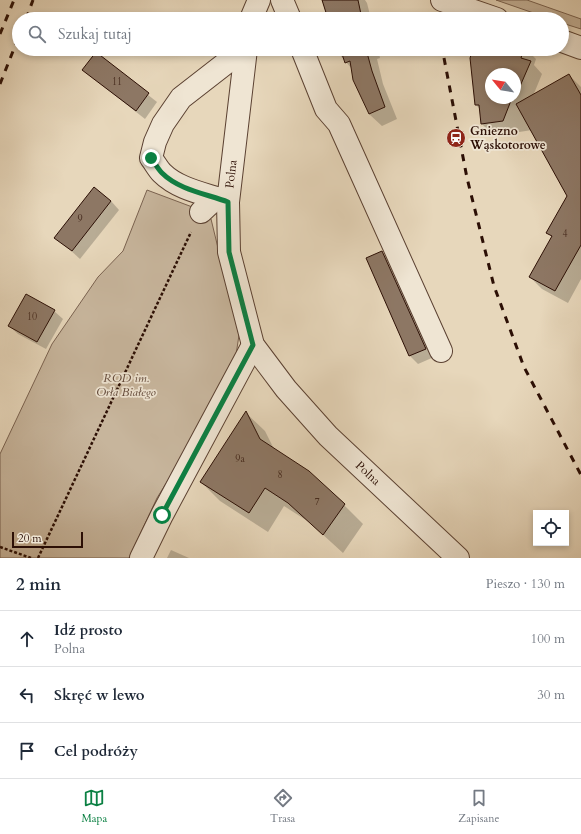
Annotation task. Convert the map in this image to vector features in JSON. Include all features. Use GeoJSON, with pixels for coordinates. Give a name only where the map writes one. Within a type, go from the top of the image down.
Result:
{"type":"FeatureCollection","features":[{"type":"Feature","properties":{"kind":"street"},"geometry":{"type":"LineString","coordinates":[[254,12],[259,0]]}},
{"type":"Feature","properties":{"kind":"street"},"geometry":{"type":"LineString","coordinates":[[282,0],[287,12]]}},
{"type":"Feature","properties":{"kind":"street"},"geometry":{"type":"LineString","coordinates":[[442,0],[477,12]]}},
{"type":"Feature","properties":{"kind":"street"},"geometry":{"type":"LineString","coordinates":[[569,44],[581,48]]}},
{"type":"Feature","properties":{"kind":"street"},"geometry":{"type":"LineString","coordinates":[[215,204],[176,183],[163,174],[151,158],[155,142],[163,124],[181,98],[236,56]]}},
{"type":"Feature","properties":{"kind":"street","name":"Polna"},"geometry":{"type":"LineString","coordinates":[[244,56],[215,204],[253,345],[286,390],[328,436],[458,558]]}},
{"type":"Feature","properties":{"kind":"street"},"geometry":{"type":"LineString","coordinates":[[305,56],[326,109],[339,124],[441,351]]}},
{"type":"Feature","properties":{"kind":"street"},"geometry":{"type":"LineString","coordinates":[[141,558],[162,515],[253,345]]}},
{"type":"Feature","properties":{"kind":"path"},"geometry":{"type":"LineString","coordinates":[[38,558],[160,295],[215,204]]}},
{"type":"Feature","properties":{"kind":"path"},"geometry":{"type":"LineString","coordinates":[[0,548],[31,558]]}},
{"type":"Feature","properties":{"kind":"green space"},"geometry":{"type":"Polygon","coordinates":[[[496,0],[527,0],[561,12],[531,12],[496,0]]]}},
{"type":"Feature","properties":{"kind":"green space"},"geometry":{"type":"Polygon","coordinates":[[[569,15],[581,19],[581,29],[569,25],[569,15]]]}},
{"type":"Feature","properties":{"kind":"green space","name":"ROD im. Orła Białego"},"geometry":{"type":"Polygon","coordinates":[[[147,190],[195,208],[211,219],[239,335],[236,355],[188,448],[157,498],[129,558],[0,558],[0,454],[52,344],[98,277],[123,251],[147,190]]]}},
{"type":"Feature","properties":{"kind":"building"},"geometry":{"type":"Polygon","coordinates":[[[322,0],[358,0],[361,12],[326,12],[322,0]]]}},
{"type":"Feature","properties":{"kind":"building"},"geometry":{"type":"Polygon","coordinates":[[[93,56],[101,56],[149,93],[136,111],[82,70],[93,56]]]}},
{"type":"Feature","properties":{"kind":"building"},"geometry":{"type":"Polygon","coordinates":[[[343,56],[368,56],[385,107],[369,114],[353,80],[350,61],[345,63],[343,56]]]}},
{"type":"Feature","properties":{"kind":"building","name":"Gniezno Wąskotorowe"},"geometry":{"type":"Polygon","coordinates":[[[471,56],[522,56],[521,58],[531,61],[521,84],[521,68],[485,68],[485,104],[510,104],[503,121],[481,124],[479,105],[475,105],[471,56]]]}},
{"type":"Feature","properties":{"kind":"building"},"geometry":{"type":"Polygon","coordinates":[[[569,74],[581,95],[581,245],[555,291],[529,277],[552,236],[546,233],[567,196],[516,104],[521,104],[521,101],[569,74]]]}},
{"type":"Feature","properties":{"kind":"building"},"geometry":{"type":"Polygon","coordinates":[[[94,187],[111,201],[72,251],[54,238],[94,187]]]}},
{"type":"Feature","properties":{"kind":"building"},"geometry":{"type":"Polygon","coordinates":[[[382,251],[426,349],[409,356],[366,258],[382,251]]]}},
{"type":"Feature","properties":{"kind":"building"},"geometry":{"type":"Polygon","coordinates":[[[26,294],[55,310],[37,342],[8,326],[26,294]]]}},
{"type":"Feature","properties":{"kind":"building"},"geometry":{"type":"Polygon","coordinates":[[[246,411],[260,439],[309,471],[345,504],[323,535],[288,503],[265,488],[249,513],[200,482],[246,411]]]}},
{"type":"Feature","properties":{"kind":"railway"},"geometry":{"type":"LineString","coordinates":[[0,34],[14,0]]}},
{"type":"Feature","properties":{"kind":"railway"},"geometry":{"type":"LineString","coordinates":[[29,12],[33,0]]}},
{"type":"Feature","properties":{"kind":"railway"},"geometry":{"type":"LineString","coordinates":[[0,84],[12,54]]}},
{"type":"Feature","properties":{"kind":"railway"},"geometry":{"type":"LineString","coordinates":[[444,58],[467,178],[494,286],[524,367],[581,475]]}},
{"type":"Feature","properties":{"kind":"place","name":"Gniezno Wąskotorowe"},"geometry":{"type":"Point","coordinates":[456,138]}},
{"type":"Feature","properties":{"kind":"route"},"geometry":{"type":"LineString","coordinates":[[151,158],[163,174],[176,183],[228,202],[229,252],[253,345],[162,515]]}}]}
